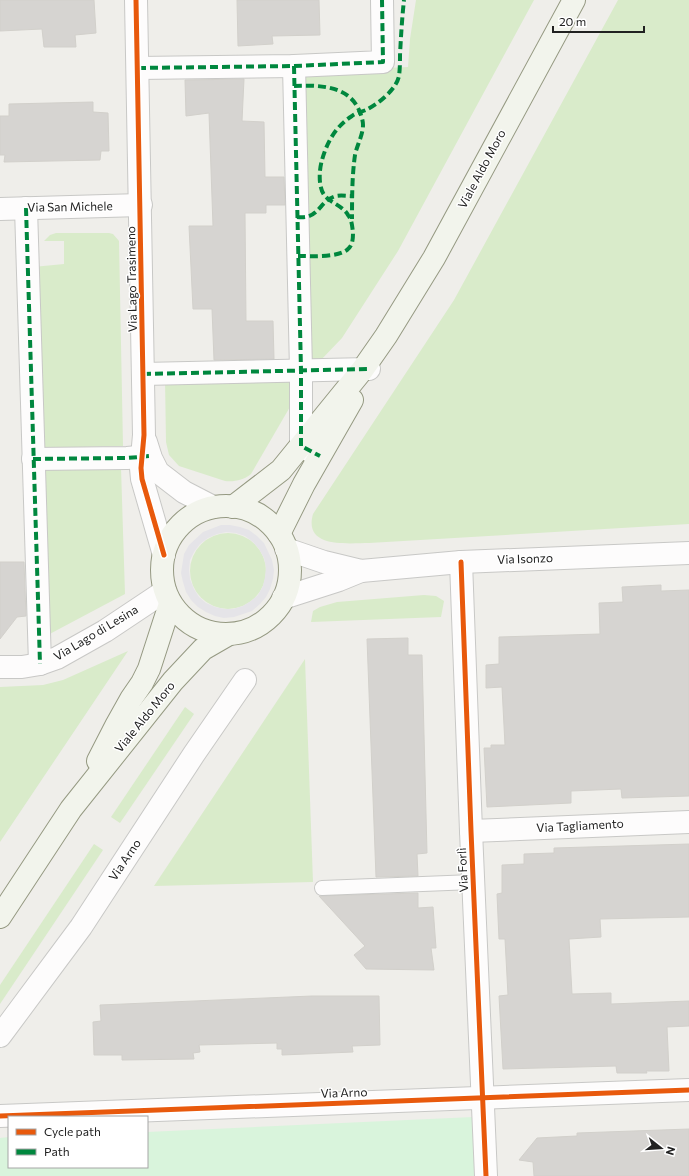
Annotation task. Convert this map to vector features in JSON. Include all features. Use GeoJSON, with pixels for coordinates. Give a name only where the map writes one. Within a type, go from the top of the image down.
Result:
{"type":"FeatureCollection","features":[{"type":"Feature","properties":{"kind":"main road","name":"Viale Aldo Moro"},"geometry":{"type":"LineString","coordinates":[[366,369],[281,470],[223,507],[201,511],[181,524],[174,533],[164,555],[162,579],[168,597],[179,614],[190,624],[215,634],[229,634],[246,631],[261,624],[274,612],[284,598],[289,582],[290,565],[282,541],[304,484],[366,369],[434,258],[574,0]]}},
{"type":"Feature","properties":{"kind":"main road"},"geometry":{"type":"LineString","coordinates":[[223,507],[251,511],[266,520],[282,541]]}},
{"type":"Feature","properties":{"kind":"main road","name":"Viale Aldo Moro"},"geometry":{"type":"LineString","coordinates":[[72,809],[130,699],[142,683],[149,669],[168,597]]}},
{"type":"Feature","properties":{"kind":"main road","name":"Viale Aldo Moro"},"geometry":{"type":"LineString","coordinates":[[0,917],[72,809],[188,664],[203,649],[229,634]]}},
{"type":"Feature","properties":{"kind":"street","name":"Via Lago Trasimeno"},"geometry":{"type":"LineString","coordinates":[[136,0],[145,449],[142,479],[164,555]]}},
{"type":"Feature","properties":{"kind":"street"},"geometry":{"type":"LineString","coordinates":[[138,68],[294,66],[383,62],[382,0]]}},
{"type":"Feature","properties":{"kind":"street"},"geometry":{"type":"LineString","coordinates":[[294,66],[301,370],[301,446],[320,456]]}},
{"type":"Feature","properties":{"kind":"street","name":"Via San Michele"},"geometry":{"type":"LineString","coordinates":[[0,209],[141,205]]}},
{"type":"Feature","properties":{"kind":"street"},"geometry":{"type":"LineString","coordinates":[[26,208],[40,664]]}},
{"type":"Feature","properties":{"kind":"street"},"geometry":{"type":"LineString","coordinates":[[143,374],[366,369]]}},
{"type":"Feature","properties":{"kind":"street","name":"Via Lago Trasimeno"},"geometry":{"type":"LineString","coordinates":[[145,449],[158,472],[184,492],[223,507]]}},
{"type":"Feature","properties":{"kind":"street"},"geometry":{"type":"LineString","coordinates":[[34,459],[127,458],[145,449]]}},
{"type":"Feature","properties":{"kind":"street"},"geometry":{"type":"LineString","coordinates":[[282,541],[324,562],[361,571]]}},
{"type":"Feature","properties":{"kind":"street","name":"Via Isonzo"},"geometry":{"type":"LineString","coordinates":[[361,571],[461,562],[689,553]]}},
{"type":"Feature","properties":{"kind":"street","name":"Via Forlì"},"geometry":{"type":"LineString","coordinates":[[461,562],[486,1176]]}},
{"type":"Feature","properties":{"kind":"street"},"geometry":{"type":"LineString","coordinates":[[284,598],[339,580],[361,571]]}},
{"type":"Feature","properties":{"kind":"street","name":"Via Lago di Lesina"},"geometry":{"type":"LineString","coordinates":[[0,667],[22,667],[40,664],[57,658],[168,597]]}},
{"type":"Feature","properties":{"kind":"street","name":"Via Arno"},"geometry":{"type":"LineString","coordinates":[[0,1036],[81,927],[194,754],[245,680]]}},
{"type":"Feature","properties":{"kind":"street","name":"Via Tagliamento"},"geometry":{"type":"LineString","coordinates":[[471,832],[689,822]]}},
{"type":"Feature","properties":{"kind":"street","name":"Via Arno"},"geometry":{"type":"LineString","coordinates":[[0,1116],[689,1090]]}},
{"type":"Feature","properties":{"kind":"lane"},"geometry":{"type":"LineString","coordinates":[[322,888],[473,882]]}},
{"type":"Feature","properties":{"kind":"green space"},"geometry":{"type":"Polygon","coordinates":[[[416,0],[534,0],[398,251],[342,338],[319,362],[306,360],[300,72],[408,67],[410,39],[416,0]]]}},
{"type":"Feature","properties":{"kind":"green space"},"geometry":{"type":"Polygon","coordinates":[[[618,0],[689,0],[689,524],[369,543],[340,543],[321,539],[315,533],[312,525],[313,514],[454,300],[618,0]]]}},
{"type":"Feature","properties":{"kind":"green space"},"geometry":{"type":"Polygon","coordinates":[[[56,233],[109,233],[113,234],[119,241],[123,446],[38,448],[33,267],[64,264],[64,241],[44,241],[50,235],[56,233]]]}},
{"type":"Feature","properties":{"kind":"green space"},"geometry":{"type":"Polygon","coordinates":[[[295,376],[294,400],[251,474],[245,478],[225,481],[179,466],[169,455],[166,442],[165,379],[295,376]]]}},
{"type":"Feature","properties":{"kind":"green space"},"geometry":{"type":"Polygon","coordinates":[[[121,468],[125,594],[44,637],[39,470],[121,468]]]}},
{"type":"Feature","properties":{"kind":"green space"},"geometry":{"type":"Polygon","coordinates":[[[221,533],[235,533],[249,539],[260,550],[266,564],[266,578],[263,586],[255,598],[249,603],[235,609],[221,609],[207,603],[196,592],[190,578],[190,564],[196,550],[207,539],[221,533]]]}},
{"type":"Feature","properties":{"kind":"green space"},"geometry":{"type":"Polygon","coordinates":[[[424,595],[436,596],[444,601],[441,617],[311,622],[313,611],[320,607],[337,602],[424,595]]]}},
{"type":"Feature","properties":{"kind":"green space"},"geometry":{"type":"Polygon","coordinates":[[[128,651],[0,842],[0,687],[43,685],[63,680],[128,651]]]}},
{"type":"Feature","properties":{"kind":"green space"},"geometry":{"type":"Polygon","coordinates":[[[305,659],[313,882],[154,886],[305,659]]]}},
{"type":"Feature","properties":{"kind":"green space"},"geometry":{"type":"Polygon","coordinates":[[[185,707],[194,714],[120,823],[111,817],[185,707]]]}},
{"type":"Feature","properties":{"kind":"green space"},"geometry":{"type":"Polygon","coordinates":[[[94,844],[103,850],[0,1004],[0,985],[94,844]]]}},
{"type":"Feature","properties":{"kind":"green space"},"geometry":{"type":"Polygon","coordinates":[[[473,1117],[475,1176],[0,1176],[0,1138],[8,1137],[8,1168],[148,1168],[148,1132],[473,1117]]]}},
{"type":"Feature","properties":{"kind":"shaded area"},"geometry":{"type":"Polygon","coordinates":[[[221,525],[230,525],[249,530],[264,543],[272,560],[274,570],[273,579],[266,597],[252,611],[234,617],[224,618],[215,616],[198,607],[186,592],[181,573],[184,554],[189,545],[203,532],[221,525]],[[226,532],[208,538],[200,544],[190,560],[190,579],[199,597],[206,603],[224,609],[233,609],[243,606],[251,601],[258,595],[263,586],[265,577],[266,567],[264,558],[259,549],[245,536],[226,532]]]}},
{"type":"Feature","properties":{"kind":"building"},"geometry":{"type":"Polygon","coordinates":[[[0,0],[94,0],[96,33],[75,35],[76,47],[44,47],[42,29],[0,31],[0,0]]]}},
{"type":"Feature","properties":{"kind":"building"},"geometry":{"type":"Polygon","coordinates":[[[237,0],[319,0],[320,35],[272,36],[273,44],[238,46],[237,0]]]}},
{"type":"Feature","properties":{"kind":"building"},"geometry":{"type":"Polygon","coordinates":[[[244,79],[242,121],[264,122],[265,177],[284,177],[285,205],[266,205],[266,213],[245,213],[246,321],[273,321],[274,359],[214,360],[212,309],[193,309],[189,226],[213,226],[209,113],[186,116],[185,80],[244,79]]]}},
{"type":"Feature","properties":{"kind":"building"},"geometry":{"type":"Polygon","coordinates":[[[93,102],[93,112],[108,113],[109,151],[101,151],[100,160],[4,162],[5,155],[0,155],[0,116],[9,116],[9,104],[93,102]]]}},
{"type":"Feature","properties":{"kind":"building"},"geometry":{"type":"Polygon","coordinates":[[[0,562],[24,562],[26,616],[17,617],[0,639],[0,562]]]}},
{"type":"Feature","properties":{"kind":"building"},"geometry":{"type":"Polygon","coordinates":[[[661,585],[661,591],[689,590],[689,796],[622,798],[621,789],[571,791],[571,803],[487,807],[484,748],[491,748],[491,745],[505,745],[502,687],[486,688],[486,665],[499,664],[499,637],[600,634],[599,603],[623,602],[622,587],[661,585]]]}},
{"type":"Feature","properties":{"kind":"building"},"geometry":{"type":"Polygon","coordinates":[[[408,638],[408,655],[422,655],[427,853],[417,854],[418,876],[376,877],[367,639],[408,638]]]}},
{"type":"Feature","properties":{"kind":"building"},"geometry":{"type":"Polygon","coordinates":[[[689,844],[689,917],[600,919],[601,937],[569,939],[572,994],[611,993],[611,1004],[689,1001],[689,1026],[667,1027],[669,1071],[617,1073],[616,1066],[503,1069],[499,996],[508,995],[505,939],[499,939],[497,894],[502,893],[502,865],[524,864],[524,854],[554,853],[554,848],[689,844]]]}},
{"type":"Feature","properties":{"kind":"building"},"geometry":{"type":"Polygon","coordinates":[[[418,893],[418,908],[433,907],[436,948],[431,948],[434,970],[366,969],[354,955],[365,946],[319,896],[418,893]]]}},
{"type":"Feature","properties":{"kind":"building"},"geometry":{"type":"Polygon","coordinates":[[[312,996],[379,996],[380,1045],[352,1046],[353,1052],[282,1055],[282,1049],[277,1049],[277,1043],[199,1045],[200,1052],[193,1053],[194,1059],[122,1060],[122,1055],[94,1055],[93,1022],[101,1021],[100,1005],[312,996]]]}},
{"type":"Feature","properties":{"kind":"building"},"geometry":{"type":"Polygon","coordinates":[[[689,1129],[689,1176],[534,1176],[533,1162],[519,1160],[537,1138],[577,1136],[577,1133],[689,1129]]]}},
{"type":"Feature","properties":{"kind":"marked path"},"geometry":{"type":"LineString","coordinates":[[138,68],[294,66],[383,62],[382,0]]}},
{"type":"Feature","properties":{"kind":"marked path"},"geometry":{"type":"LineString","coordinates":[[298,256],[324,256],[338,254],[348,249],[352,243],[352,223],[349,217],[343,209],[325,196],[321,188],[321,164],[329,141],[341,125],[357,113],[376,104],[390,91],[397,81],[400,71],[404,0]]}},
{"type":"Feature","properties":{"kind":"marked path"},"geometry":{"type":"LineString","coordinates":[[294,66],[301,370],[301,446],[320,456]]}},
{"type":"Feature","properties":{"kind":"marked path"},"geometry":{"type":"LineString","coordinates":[[294,86],[313,86],[331,88],[340,91],[348,96],[359,110],[363,125],[354,163],[352,219]]}},
{"type":"Feature","properties":{"kind":"marked path"},"geometry":{"type":"LineString","coordinates":[[297,217],[310,216],[330,198],[336,196],[352,196]]}},
{"type":"Feature","properties":{"kind":"marked path"},"geometry":{"type":"LineString","coordinates":[[26,208],[40,664]]}},
{"type":"Feature","properties":{"kind":"marked path"},"geometry":{"type":"LineString","coordinates":[[143,374],[369,369]]}},
{"type":"Feature","properties":{"kind":"marked path"},"geometry":{"type":"LineString","coordinates":[[33,459],[127,458],[150,456]]}},
{"type":"Feature","properties":{"kind":"cycle path"},"geometry":{"type":"LineString","coordinates":[[136,0],[144,435],[141,468],[142,479],[164,555]]}},
{"type":"Feature","properties":{"kind":"cycle path"},"geometry":{"type":"LineString","coordinates":[[461,562],[486,1176]]}},
{"type":"Feature","properties":{"kind":"cycle path"},"geometry":{"type":"LineString","coordinates":[[0,1116],[689,1090]]}}]}
